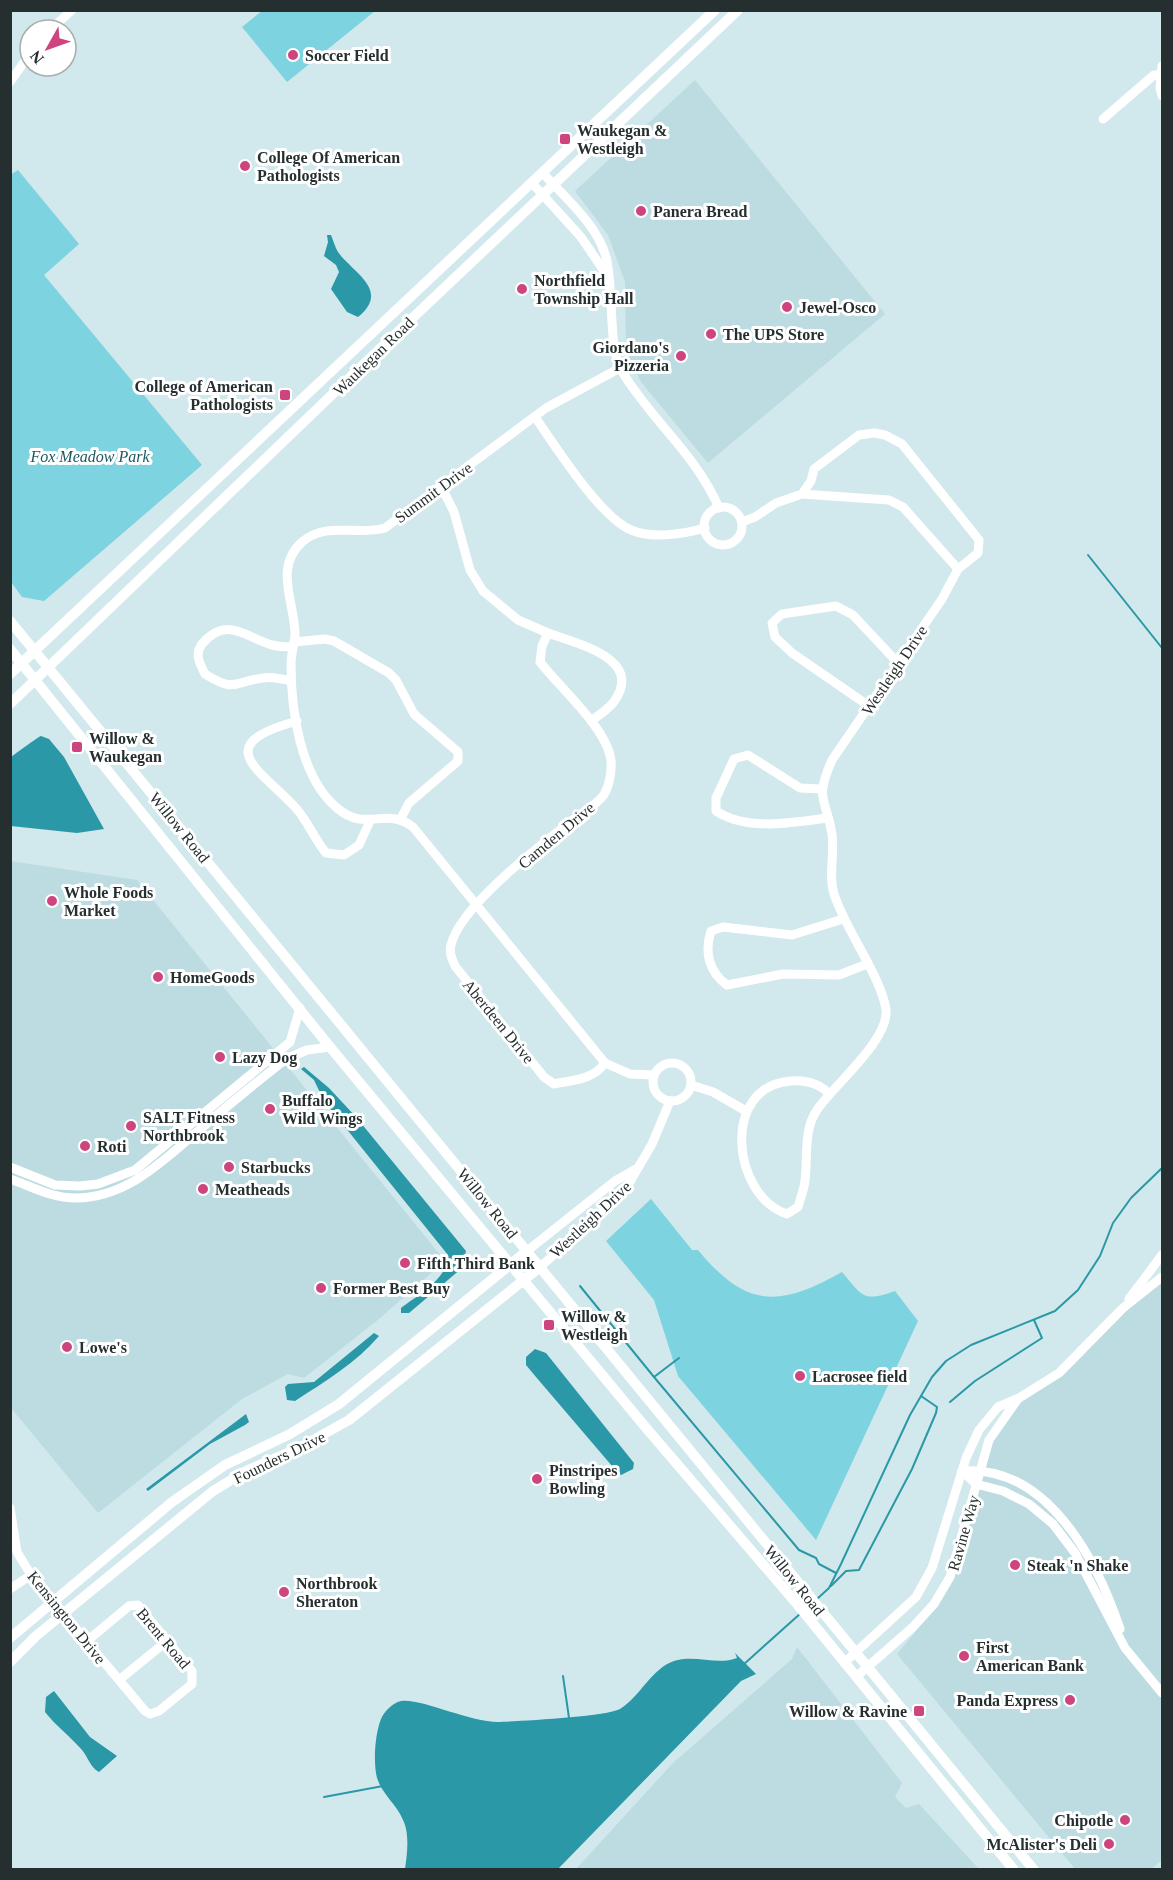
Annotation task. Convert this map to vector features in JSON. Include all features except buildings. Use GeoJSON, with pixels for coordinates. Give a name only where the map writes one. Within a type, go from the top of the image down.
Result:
{"type":"FeatureCollection","features":[{"type":"Feature","properties":{"kind":"main road","name":"Waukegan Road"},"geometry":{"type":"LineString","coordinates":[[10,674],[715,10]]}},
{"type":"Feature","properties":{"kind":"main road","name":"Waukegan Road"},"geometry":{"type":"LineString","coordinates":[[10,704],[738,10]]}},
{"type":"Feature","properties":{"kind":"main road"},"geometry":{"type":"LineString","coordinates":[[684,40],[695,51]]}},
{"type":"Feature","properties":{"kind":"main road","name":"Willow Road"},"geometry":{"type":"LineString","coordinates":[[10,621],[807,1596],[1034,1869]]}},
{"type":"Feature","properties":{"kind":"main road","name":"Willow Road"},"geometry":{"type":"LineString","coordinates":[[10,649],[330,1047],[797,1604],[1014,1869]]}},
{"type":"Feature","properties":{"kind":"main road","name":"Founders Drive"},"geometry":{"type":"LineString","coordinates":[[10,1638],[202,1480],[259,1447],[306,1425],[339,1404],[527,1251]]}},
{"type":"Feature","properties":{"kind":"main road","name":"Founders Drive"},"geometry":{"type":"LineString","coordinates":[[10,1662],[36,1636],[213,1491],[246,1471],[313,1441],[349,1420],[540,1267]]}},
{"type":"Feature","properties":{"kind":"main road"},"geometry":{"type":"LineString","coordinates":[[933,1772],[945,1762]]}},
{"type":"Feature","properties":{"kind":"street"},"geometry":{"type":"LineString","coordinates":[[1162,70],[1162,96]]}},
{"type":"Feature","properties":{"kind":"street"},"geometry":{"type":"LineString","coordinates":[[1103,119],[1162,70]]}},
{"type":"Feature","properties":{"kind":"street"},"geometry":{"type":"LineString","coordinates":[[543,173],[588,223],[606,256],[613,333],[620,368],[701,470],[719,508]]}},
{"type":"Feature","properties":{"kind":"street"},"geometry":{"type":"LineString","coordinates":[[532,183],[580,237],[609,279]]}},
{"type":"Feature","properties":{"kind":"street","name":"Summit Drive"},"geometry":{"type":"LineString","coordinates":[[401,818],[390,817],[370,821],[352,817],[338,810],[317,784],[304,752],[291,681],[295,634],[286,577],[290,557],[301,543],[313,534],[331,530],[370,532],[385,528],[534,417],[568,394],[620,368]]}},
{"type":"Feature","properties":{"kind":"street"},"geometry":{"type":"LineString","coordinates":[[534,417],[609,516],[616,521],[632,531],[656,535],[705,528]]}},
{"type":"Feature","properties":{"kind":"street","name":"Westleigh Drive"},"geometry":{"type":"LineString","coordinates":[[802,494],[811,481],[814,469],[859,435],[874,433],[890,436],[902,444],[979,540],[978,553],[958,569],[942,599],[832,760],[821,789]]}},
{"type":"Feature","properties":{"kind":"street"},"geometry":{"type":"LineString","coordinates":[[441,486],[454,512],[470,570],[483,591],[518,620],[613,660],[620,671],[622,684],[613,703],[591,721]]}},
{"type":"Feature","properties":{"kind":"street"},"geometry":{"type":"LineString","coordinates":[[742,522],[755,517],[776,503],[802,494],[889,500],[903,507],[958,569]]}},
{"type":"Feature","properties":{"kind":"street"},"geometry":{"type":"LineString","coordinates":[[719,508],[733,510],[742,522],[739,536],[729,544],[715,543],[708,536],[705,528],[710,513],[719,508]]}},
{"type":"Feature","properties":{"kind":"street"},"geometry":{"type":"LineString","coordinates":[[869,706],[792,653],[775,637],[772,623],[782,614],[836,606],[853,615],[898,663]]}},
{"type":"Feature","properties":{"kind":"street"},"geometry":{"type":"LineString","coordinates":[[291,681],[262,678],[241,685],[228,686],[205,674],[198,655],[199,649],[206,640],[226,630],[242,632],[269,644],[293,645],[315,639],[334,641],[388,673],[396,680],[414,714],[458,752],[458,761],[409,803],[401,818],[413,827],[605,1063],[630,1074],[653,1075],[667,1063],[680,1064],[689,1073],[691,1085],[713,1092],[746,1111]]}},
{"type":"Feature","properties":{"kind":"street","name":"Camden Drive"},"geometry":{"type":"LineString","coordinates":[[475,904],[603,796],[610,777],[611,760],[591,721],[540,662],[542,646],[548,633]]}},
{"type":"Feature","properties":{"kind":"street"},"geometry":{"type":"LineString","coordinates":[[297,722],[266,732],[250,742],[248,751],[250,760],[261,778],[296,808],[326,853],[344,855],[359,845],[370,821]]}},
{"type":"Feature","properties":{"kind":"street"},"geometry":{"type":"LineString","coordinates":[[827,818],[773,823],[728,819],[716,811],[716,798],[734,759],[748,755],[801,788],[821,789],[832,833],[832,890],[843,919],[867,964],[886,1011],[884,1027],[829,1094],[811,1122],[805,1182],[798,1208],[787,1214],[776,1210],[761,1195],[751,1179],[740,1144],[746,1111],[753,1097],[775,1083],[821,1085],[829,1094]]}},
{"type":"Feature","properties":{"kind":"street","name":"Aberdeen Drive"},"geometry":{"type":"LineString","coordinates":[[475,904],[458,928],[451,944],[450,954],[455,966],[544,1077],[554,1084],[584,1078],[598,1073],[605,1063]]}},
{"type":"Feature","properties":{"kind":"street"},"geometry":{"type":"LineString","coordinates":[[843,919],[819,929],[792,935],[723,927],[711,931],[708,957],[716,977],[727,985],[783,974],[839,975],[867,964]]}},
{"type":"Feature","properties":{"kind":"street"},"geometry":{"type":"LineString","coordinates":[[10,1167],[55,1185],[80,1186],[98,1184],[135,1170],[290,1042],[300,1008]]}},
{"type":"Feature","properties":{"kind":"street"},"geometry":{"type":"LineString","coordinates":[[10,1179],[42,1193],[70,1198],[99,1195],[123,1188],[158,1165],[286,1059],[307,1050],[330,1047]]}},
{"type":"Feature","properties":{"kind":"street"},"geometry":{"type":"LineString","coordinates":[[653,1075],[656,1092],[670,1101]]}},
{"type":"Feature","properties":{"kind":"street","name":"Westleigh Drive"},"geometry":{"type":"LineString","coordinates":[[540,1267],[624,1192],[652,1144],[670,1101],[686,1095],[691,1085]]}},
{"type":"Feature","properties":{"kind":"street","name":"Westleigh Drive"},"geometry":{"type":"LineString","coordinates":[[527,1251],[615,1181],[636,1169]]}},
{"type":"Feature","properties":{"kind":"street","name":"Ravine Way"},"geometry":{"type":"LineString","coordinates":[[1123,1308],[1162,1255]]}},
{"type":"Feature","properties":{"kind":"street","name":"Ravine Way"},"geometry":{"type":"LineString","coordinates":[[844,1663],[916,1597],[932,1568],[962,1471],[979,1430],[998,1407],[1019,1398],[1059,1373],[1123,1308],[1162,1277]]}},
{"type":"Feature","properties":{"kind":"street","name":"Ravine Way"},"geometry":{"type":"LineString","coordinates":[[856,1677],[912,1628],[934,1604],[950,1577],[989,1440],[1019,1398]]}},
{"type":"Feature","properties":{"kind":"street"},"geometry":{"type":"LineString","coordinates":[[962,1471],[980,1470],[1028,1489],[1061,1516],[1099,1576],[1125,1648]]}},
{"type":"Feature","properties":{"kind":"street"},"geometry":{"type":"LineString","coordinates":[[962,1471],[976,1484],[1003,1491],[1029,1504],[1053,1524],[1075,1554],[1125,1648],[1162,1693]]}},
{"type":"Feature","properties":{"kind":"street","name":"Kensington Drive"},"geometry":{"type":"LineString","coordinates":[[10,1508],[17,1552],[31,1575],[150,1714]]}},
{"type":"Feature","properties":{"kind":"street"},"geometry":{"type":"LineString","coordinates":[[10,1589],[31,1575]]}},
{"type":"Feature","properties":{"kind":"street","name":"Brent Road"},"geometry":{"type":"LineString","coordinates":[[87,1641],[133,1604],[142,1608],[194,1675],[192,1684],[159,1711],[150,1714]]}},
{"type":"Feature","properties":{"kind":"street"},"geometry":{"type":"LineString","coordinates":[[119,1680],[167,1641]]}},
{"type":"Feature","properties":{"kind":"shaded area"},"geometry":{"type":"Polygon","coordinates":[[[695,80],[885,314],[708,463],[641,382],[626,351],[625,282],[608,235],[575,191],[695,80]]]}},
{"type":"Feature","properties":{"kind":"shaded area"},"geometry":{"type":"Polygon","coordinates":[[[327,235],[331,235],[338,252],[366,282],[370,290],[371,298],[367,307],[358,317],[347,312],[331,289],[339,272],[336,265],[324,256],[328,242],[327,235]]]}},
{"type":"Feature","properties":{"kind":"shaded area"},"geometry":{"type":"Polygon","coordinates":[[[41,736],[49,739],[64,757],[104,829],[77,833],[11,826],[11,757],[41,736]]]}},
{"type":"Feature","properties":{"kind":"shaded area"},"geometry":{"type":"Polygon","coordinates":[[[10,861],[137,880],[445,1261],[379,1319],[304,1378],[288,1374],[242,1399],[98,1513],[11,1408],[10,861]]]}},
{"type":"Feature","properties":{"kind":"shaded area"},"geometry":{"type":"Polygon","coordinates":[[[304,1067],[329,1088],[356,1117],[466,1251],[462,1268],[409,1313],[401,1313],[401,1308],[438,1279],[447,1264],[448,1255],[324,1101],[314,1080],[301,1069],[304,1067]]]}},
{"type":"Feature","properties":{"kind":"shaded area"},"geometry":{"type":"Polygon","coordinates":[[[1162,1282],[1162,1860],[1151,1869],[1075,1869],[897,1654],[937,1606],[954,1579],[993,1442],[1010,1416],[1022,1402],[1062,1376],[1125,1310],[1162,1282]]]}},
{"type":"Feature","properties":{"kind":"shaded area"},"geometry":{"type":"Polygon","coordinates":[[[374,1333],[379,1336],[350,1363],[295,1401],[287,1400],[285,1387],[288,1384],[314,1382],[374,1333]]]}},
{"type":"Feature","properties":{"kind":"shaded area"},"geometry":{"type":"Polygon","coordinates":[[[535,1349],[546,1353],[634,1463],[633,1469],[621,1475],[618,1473],[526,1365],[526,1357],[535,1349]]]}},
{"type":"Feature","properties":{"kind":"shaded area"},"geometry":{"type":"Polygon","coordinates":[[[246,1414],[249,1422],[245,1425],[210,1444],[148,1491],[146,1489],[246,1414]]]}},
{"type":"Feature","properties":{"kind":"shaded area"},"geometry":{"type":"Polygon","coordinates":[[[797,1647],[902,1783],[895,1797],[906,1808],[919,1804],[979,1869],[576,1869],[673,1763],[792,1659],[797,1647]]]}},
{"type":"Feature","properties":{"kind":"shaded area"},"geometry":{"type":"Polygon","coordinates":[[[735,1653],[756,1674],[741,1681],[558,1869],[405,1869],[407,1832],[400,1815],[379,1784],[375,1764],[379,1725],[384,1714],[394,1704],[410,1701],[473,1718],[498,1722],[611,1712],[627,1704],[659,1670],[674,1661],[690,1659],[722,1661],[737,1658],[735,1653]]]}},
{"type":"Feature","properties":{"kind":"shaded area"},"geometry":{"type":"Polygon","coordinates":[[[54,1691],[90,1737],[117,1756],[99,1772],[91,1765],[82,1750],[45,1712],[46,1697],[54,1691]]]}},
{"type":"Feature","properties":{"kind":"green space","name":"Soccer Field"},"geometry":{"type":"Polygon","coordinates":[[[263,10],[375,11],[287,82],[242,27],[263,10]]]}},
{"type":"Feature","properties":{"kind":"green space","name":"Fox Meadow Park"},"geometry":{"type":"Polygon","coordinates":[[[18,170],[79,244],[44,275],[202,465],[44,601],[22,597],[11,582],[10,175],[18,170]]]}},
{"type":"Feature","properties":{"kind":"green space"},"geometry":{"type":"Polygon","coordinates":[[[651,1199],[692,1250],[698,1250],[715,1269],[748,1292],[764,1296],[781,1296],[800,1292],[842,1272],[864,1295],[884,1295],[895,1291],[918,1321],[816,1540],[678,1376],[654,1300],[606,1241],[651,1199]]]}},
{"type":"Feature","properties":{"kind":"waterway"},"geometry":{"type":"LineString","coordinates":[[1088,555],[1162,648]]}},
{"type":"Feature","properties":{"kind":"waterway"},"geometry":{"type":"LineString","coordinates":[[817,1599],[829,1588],[910,1415],[932,1377],[946,1361],[971,1345],[1055,1311],[1078,1290],[1100,1256],[1113,1223],[1131,1198],[1162,1168]]}},
{"type":"Feature","properties":{"kind":"waterway"},"geometry":{"type":"LineString","coordinates":[[580,1286],[654,1377]]}},
{"type":"Feature","properties":{"kind":"waterway"},"geometry":{"type":"LineString","coordinates":[[950,1402],[975,1381],[1042,1338],[1034,1320]]}},
{"type":"Feature","properties":{"kind":"waterway"},"geometry":{"type":"LineString","coordinates":[[679,1358],[654,1377],[799,1550],[816,1558],[819,1564],[836,1573]]}},
{"type":"Feature","properties":{"kind":"waterway"},"geometry":{"type":"LineString","coordinates":[[831,1586],[846,1571],[859,1570],[912,1469],[937,1407],[921,1396]]}},
{"type":"Feature","properties":{"kind":"waterway"},"geometry":{"type":"LineString","coordinates":[[743,1665],[801,1613]]}},
{"type":"Feature","properties":{"kind":"waterway"},"geometry":{"type":"LineString","coordinates":[[563,1676],[569,1718]]}},
{"type":"Feature","properties":{"kind":"waterway"},"geometry":{"type":"LineString","coordinates":[[324,1797],[383,1786]]}},
{"type":"Feature","properties":{"kind":"place","name":"Soccer Field"},"geometry":{"type":"Point","coordinates":[293,55]}},
{"type":"Feature","properties":{"kind":"place","name":"Waukegan & Westleigh"},"geometry":{"type":"Point","coordinates":[565,139]}},
{"type":"Feature","properties":{"kind":"place","name":"College Of American Pathologists"},"geometry":{"type":"Point","coordinates":[245,166]}},
{"type":"Feature","properties":{"kind":"place","name":"Panera Bread"},"geometry":{"type":"Point","coordinates":[641,211]}},
{"type":"Feature","properties":{"kind":"place","name":"Northfield Township Hall"},"geometry":{"type":"Point","coordinates":[522,289]}},
{"type":"Feature","properties":{"kind":"place","name":"Jewel-Osco"},"geometry":{"type":"Point","coordinates":[787,307]}},
{"type":"Feature","properties":{"kind":"place","name":"The UPS Store"},"geometry":{"type":"Point","coordinates":[711,334]}},
{"type":"Feature","properties":{"kind":"place","name":"Giordano's Pizzeria"},"geometry":{"type":"Point","coordinates":[681,356]}},
{"type":"Feature","properties":{"kind":"place","name":"College of American Pathologists"},"geometry":{"type":"Point","coordinates":[285,395]}},
{"type":"Feature","properties":{"kind":"place","name":"Willow & Waukegan"},"geometry":{"type":"Point","coordinates":[77,747]}},
{"type":"Feature","properties":{"kind":"place","name":"Whole Foods Market"},"geometry":{"type":"Point","coordinates":[52,901]}},
{"type":"Feature","properties":{"kind":"place","name":"HomeGoods"},"geometry":{"type":"Point","coordinates":[158,977]}},
{"type":"Feature","properties":{"kind":"place","name":"Lazy Dog"},"geometry":{"type":"Point","coordinates":[220,1057]}},
{"type":"Feature","properties":{"kind":"place","name":"Buffalo Wild Wings"},"geometry":{"type":"Point","coordinates":[270,1109]}},
{"type":"Feature","properties":{"kind":"place","name":"SALT Fitness Northbrook"},"geometry":{"type":"Point","coordinates":[131,1126]}},
{"type":"Feature","properties":{"kind":"place","name":"Roti"},"geometry":{"type":"Point","coordinates":[85,1146]}},
{"type":"Feature","properties":{"kind":"place","name":"Starbucks"},"geometry":{"type":"Point","coordinates":[229,1167]}},
{"type":"Feature","properties":{"kind":"place","name":"Meatheads"},"geometry":{"type":"Point","coordinates":[203,1189]}},
{"type":"Feature","properties":{"kind":"place","name":"Fifth Third Bank"},"geometry":{"type":"Point","coordinates":[405,1263]}},
{"type":"Feature","properties":{"kind":"place","name":"Former Best Buy"},"geometry":{"type":"Point","coordinates":[321,1288]}},
{"type":"Feature","properties":{"kind":"place","name":"Willow & Westleigh"},"geometry":{"type":"Point","coordinates":[549,1325]}},
{"type":"Feature","properties":{"kind":"place","name":"Lowe's"},"geometry":{"type":"Point","coordinates":[67,1347]}},
{"type":"Feature","properties":{"kind":"place","name":"Lacrosee field"},"geometry":{"type":"Point","coordinates":[800,1376]}},
{"type":"Feature","properties":{"kind":"place","name":"Pinstripes Bowling"},"geometry":{"type":"Point","coordinates":[537,1479]}},
{"type":"Feature","properties":{"kind":"place","name":"Steak 'n Shake"},"geometry":{"type":"Point","coordinates":[1015,1565]}},
{"type":"Feature","properties":{"kind":"place","name":"Northbrook Sheraton"},"geometry":{"type":"Point","coordinates":[284,1592]}},
{"type":"Feature","properties":{"kind":"place","name":"First American Bank"},"geometry":{"type":"Point","coordinates":[964,1656]}},
{"type":"Feature","properties":{"kind":"place","name":"Panda Express"},"geometry":{"type":"Point","coordinates":[1070,1700]}},
{"type":"Feature","properties":{"kind":"place","name":"Willow & Ravine"},"geometry":{"type":"Point","coordinates":[919,1711]}},
{"type":"Feature","properties":{"kind":"place","name":"Chipotle"},"geometry":{"type":"Point","coordinates":[1125,1820]}},
{"type":"Feature","properties":{"kind":"place","name":"McAlister's Deli"},"geometry":{"type":"Point","coordinates":[1109,1844]}}]}
